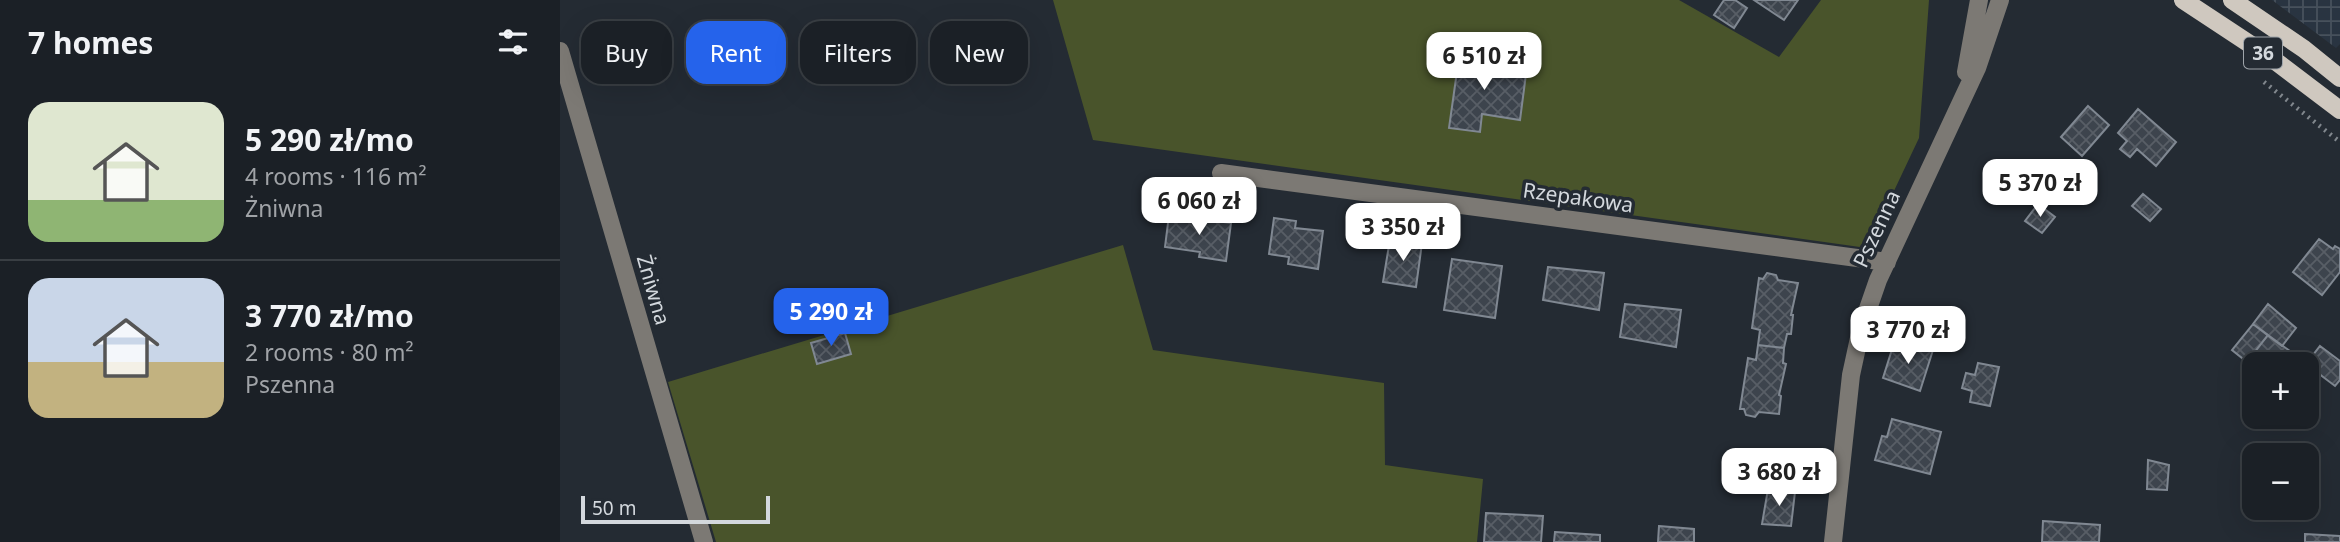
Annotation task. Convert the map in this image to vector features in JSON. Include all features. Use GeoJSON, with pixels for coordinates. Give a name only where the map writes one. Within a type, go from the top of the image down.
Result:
{"type":"FeatureCollection","features":[{"type":"Feature","properties":{"kind":"main road","name":"36"},"geometry":{"type":"LineString","coordinates":[[2183,0],[2273,60],[2340,110]]}},
{"type":"Feature","properties":{"kind":"main road","name":"36"},"geometry":{"type":"LineString","coordinates":[[2232,0],[2304,49],[2340,78]]}},
{"type":"Feature","properties":{"kind":"street","name":"Pszenna"},"geometry":{"type":"LineString","coordinates":[[1959,108],[1979,0]]}},
{"type":"Feature","properties":{"kind":"street","name":"Pszenna"},"geometry":{"type":"LineString","coordinates":[[1833,542],[1851,375],[1861,329],[1886,262],[1977,68],[2000,0]]}},
{"type":"Feature","properties":{"kind":"street","name":"Żniwna"},"geometry":{"type":"LineString","coordinates":[[560,51],[704,542]]}},
{"type":"Feature","properties":{"kind":"street","name":"Rzepakowa"},"geometry":{"type":"LineString","coordinates":[[1221,173],[1886,262]]}},
{"type":"Feature","properties":{"kind":"shaded area"},"geometry":{"type":"Polygon","coordinates":[[[2272,0],[2340,0],[2340,44],[2336,48],[2272,0]]]}},
{"type":"Feature","properties":{"kind":"green space"},"geometry":{"type":"Polygon","coordinates":[[[1053,0],[1679,0],[1779,57],[1821,0],[1929,0],[1919,138],[1867,248],[1093,140],[1053,0]]]}},
{"type":"Feature","properties":{"kind":"green space"},"geometry":{"type":"Polygon","coordinates":[[[1123,245],[1153,350],[1384,383],[1385,465],[1483,479],[1477,542],[716,542],[668,382],[1123,245]]]}},
{"type":"Feature","properties":{"kind":"building"},"geometry":{"type":"Polygon","coordinates":[[[1724,0],[1735,0],[1747,8],[1734,28],[1714,15],[1724,0]]]}},
{"type":"Feature","properties":{"kind":"building"},"geometry":{"type":"Polygon","coordinates":[[[1754,0],[1798,0],[1784,20],[1754,0]]]}},
{"type":"Feature","properties":{"kind":"building"},"geometry":{"type":"Polygon","coordinates":[[[1460,50],[1491,55],[1489,69],[1526,74],[1520,120],[1482,114],[1480,132],[1449,128],[1460,50]]]}},
{"type":"Feature","properties":{"kind":"building"},"geometry":{"type":"Polygon","coordinates":[[[2088,106],[2109,125],[2082,156],[2061,137],[2088,106]]]}},
{"type":"Feature","properties":{"kind":"building"},"geometry":{"type":"Polygon","coordinates":[[[2138,109],[2176,142],[2156,166],[2137,149],[2130,157],[2120,149],[2127,141],[2118,133],[2138,109]]]}},
{"type":"Feature","properties":{"kind":"building"},"geometry":{"type":"Polygon","coordinates":[[[2143,194],[2161,209],[2150,221],[2132,206],[2143,194]]]}},
{"type":"Feature","properties":{"kind":"building"},"geometry":{"type":"Polygon","coordinates":[[[2038,204],[2055,217],[2042,233],[2025,221],[2038,204]]]}},
{"type":"Feature","properties":{"kind":"building"},"geometry":{"type":"Polygon","coordinates":[[[1169,215],[1231,223],[1226,261],[1199,257],[1200,252],[1165,247],[1169,215]]]}},
{"type":"Feature","properties":{"kind":"building"},"geometry":{"type":"Polygon","coordinates":[[[1274,218],[1296,221],[1295,228],[1323,231],[1318,269],[1288,264],[1289,257],[1269,254],[1274,218]]]}},
{"type":"Feature","properties":{"kind":"building"},"geometry":{"type":"Polygon","coordinates":[[[1390,239],[1422,243],[1416,287],[1383,282],[1390,239]]]}},
{"type":"Feature","properties":{"kind":"building"},"geometry":{"type":"Polygon","coordinates":[[[2319,239],[2333,249],[2335,246],[2340,249],[2340,272],[2322,295],[2293,272],[2319,239]]]}},
{"type":"Feature","properties":{"kind":"building"},"geometry":{"type":"Polygon","coordinates":[[[1452,259],[1502,266],[1495,318],[1444,310],[1452,259]]]}},
{"type":"Feature","properties":{"kind":"building"},"geometry":{"type":"Polygon","coordinates":[[[1548,267],[1604,273],[1599,310],[1543,300],[1548,267]]]}},
{"type":"Feature","properties":{"kind":"building"},"geometry":{"type":"Polygon","coordinates":[[[1767,273],[1776,275],[1778,280],[1798,283],[1791,315],[1791,334],[1787,334],[1784,348],[1758,345],[1760,330],[1752,328],[1759,278],[1763,279],[1767,273]]]}},
{"type":"Feature","properties":{"kind":"building"},"geometry":{"type":"Polygon","coordinates":[[[1625,304],[1681,310],[1676,347],[1620,337],[1625,304]]]}},
{"type":"Feature","properties":{"kind":"building"},"geometry":{"type":"Polygon","coordinates":[[[2268,304],[2296,328],[2282,346],[2253,324],[2268,304]]]}},
{"type":"Feature","properties":{"kind":"building"},"geometry":{"type":"Polygon","coordinates":[[[2253,324],[2268,335],[2255,352],[2242,352],[2242,358],[2232,350],[2253,324]]]}},
{"type":"Feature","properties":{"kind":"building"},"geometry":{"type":"Polygon","coordinates":[[[845,333],[851,354],[817,364],[811,343],[845,333]]]}},
{"type":"Feature","properties":{"kind":"building"},"geometry":{"type":"Polygon","coordinates":[[[2268,335],[2291,352],[2255,352],[2268,335]]]}},
{"type":"Feature","properties":{"kind":"building"},"geometry":{"type":"Polygon","coordinates":[[[1894,343],[1912,349],[1914,344],[1933,350],[1920,391],[1883,378],[1894,343]]]}},
{"type":"Feature","properties":{"kind":"building"},"geometry":{"type":"Polygon","coordinates":[[[1758,345],[1784,348],[1783,363],[1786,364],[1779,395],[1779,414],[1759,412],[1755,417],[1746,415],[1744,409],[1740,409],[1748,358],[1756,360],[1758,345]]]}},
{"type":"Feature","properties":{"kind":"building"},"geometry":{"type":"Polygon","coordinates":[[[2320,346],[2340,361],[2340,380],[2335,386],[2319,374],[2319,352],[2315,352],[2320,346]]]}},
{"type":"Feature","properties":{"kind":"building"},"geometry":{"type":"Polygon","coordinates":[[[1978,363],[1999,367],[1990,406],[1970,402],[1972,391],[1962,388],[1966,373],[1975,375],[1978,363]]]}},
{"type":"Feature","properties":{"kind":"building"},"geometry":{"type":"Polygon","coordinates":[[[1892,419],[1941,432],[1930,474],[1875,460],[1882,436],[1887,437],[1892,419]]]}},
{"type":"Feature","properties":{"kind":"building"},"geometry":{"type":"Polygon","coordinates":[[[1769,454],[1798,457],[1795,492],[1768,489],[1769,454]]]}},
{"type":"Feature","properties":{"kind":"building"},"geometry":{"type":"Polygon","coordinates":[[[2148,460],[2169,465],[2167,490],[2147,489],[2148,460]]]}},
{"type":"Feature","properties":{"kind":"building"},"geometry":{"type":"Polygon","coordinates":[[[1768,489],[1795,492],[1791,526],[1762,524],[1768,489]]]}},
{"type":"Feature","properties":{"kind":"building"},"geometry":{"type":"Polygon","coordinates":[[[1486,513],[1543,516],[1541,542],[1484,542],[1486,513]]]}},
{"type":"Feature","properties":{"kind":"building"},"geometry":{"type":"Polygon","coordinates":[[[2043,521],[2100,525],[2099,542],[2042,542],[2043,521]]]}},
{"type":"Feature","properties":{"kind":"building"},"geometry":{"type":"Polygon","coordinates":[[[1659,526],[1694,529],[1694,542],[1658,542],[1659,526]]]}},
{"type":"Feature","properties":{"kind":"building"},"geometry":{"type":"Polygon","coordinates":[[[1555,532],[1600,535],[1600,542],[1554,542],[1555,532]]]}},
{"type":"Feature","properties":{"kind":"building"},"geometry":{"type":"Polygon","coordinates":[[[2305,534],[2340,536],[2340,542],[2305,542],[2305,534]]]}}]}
